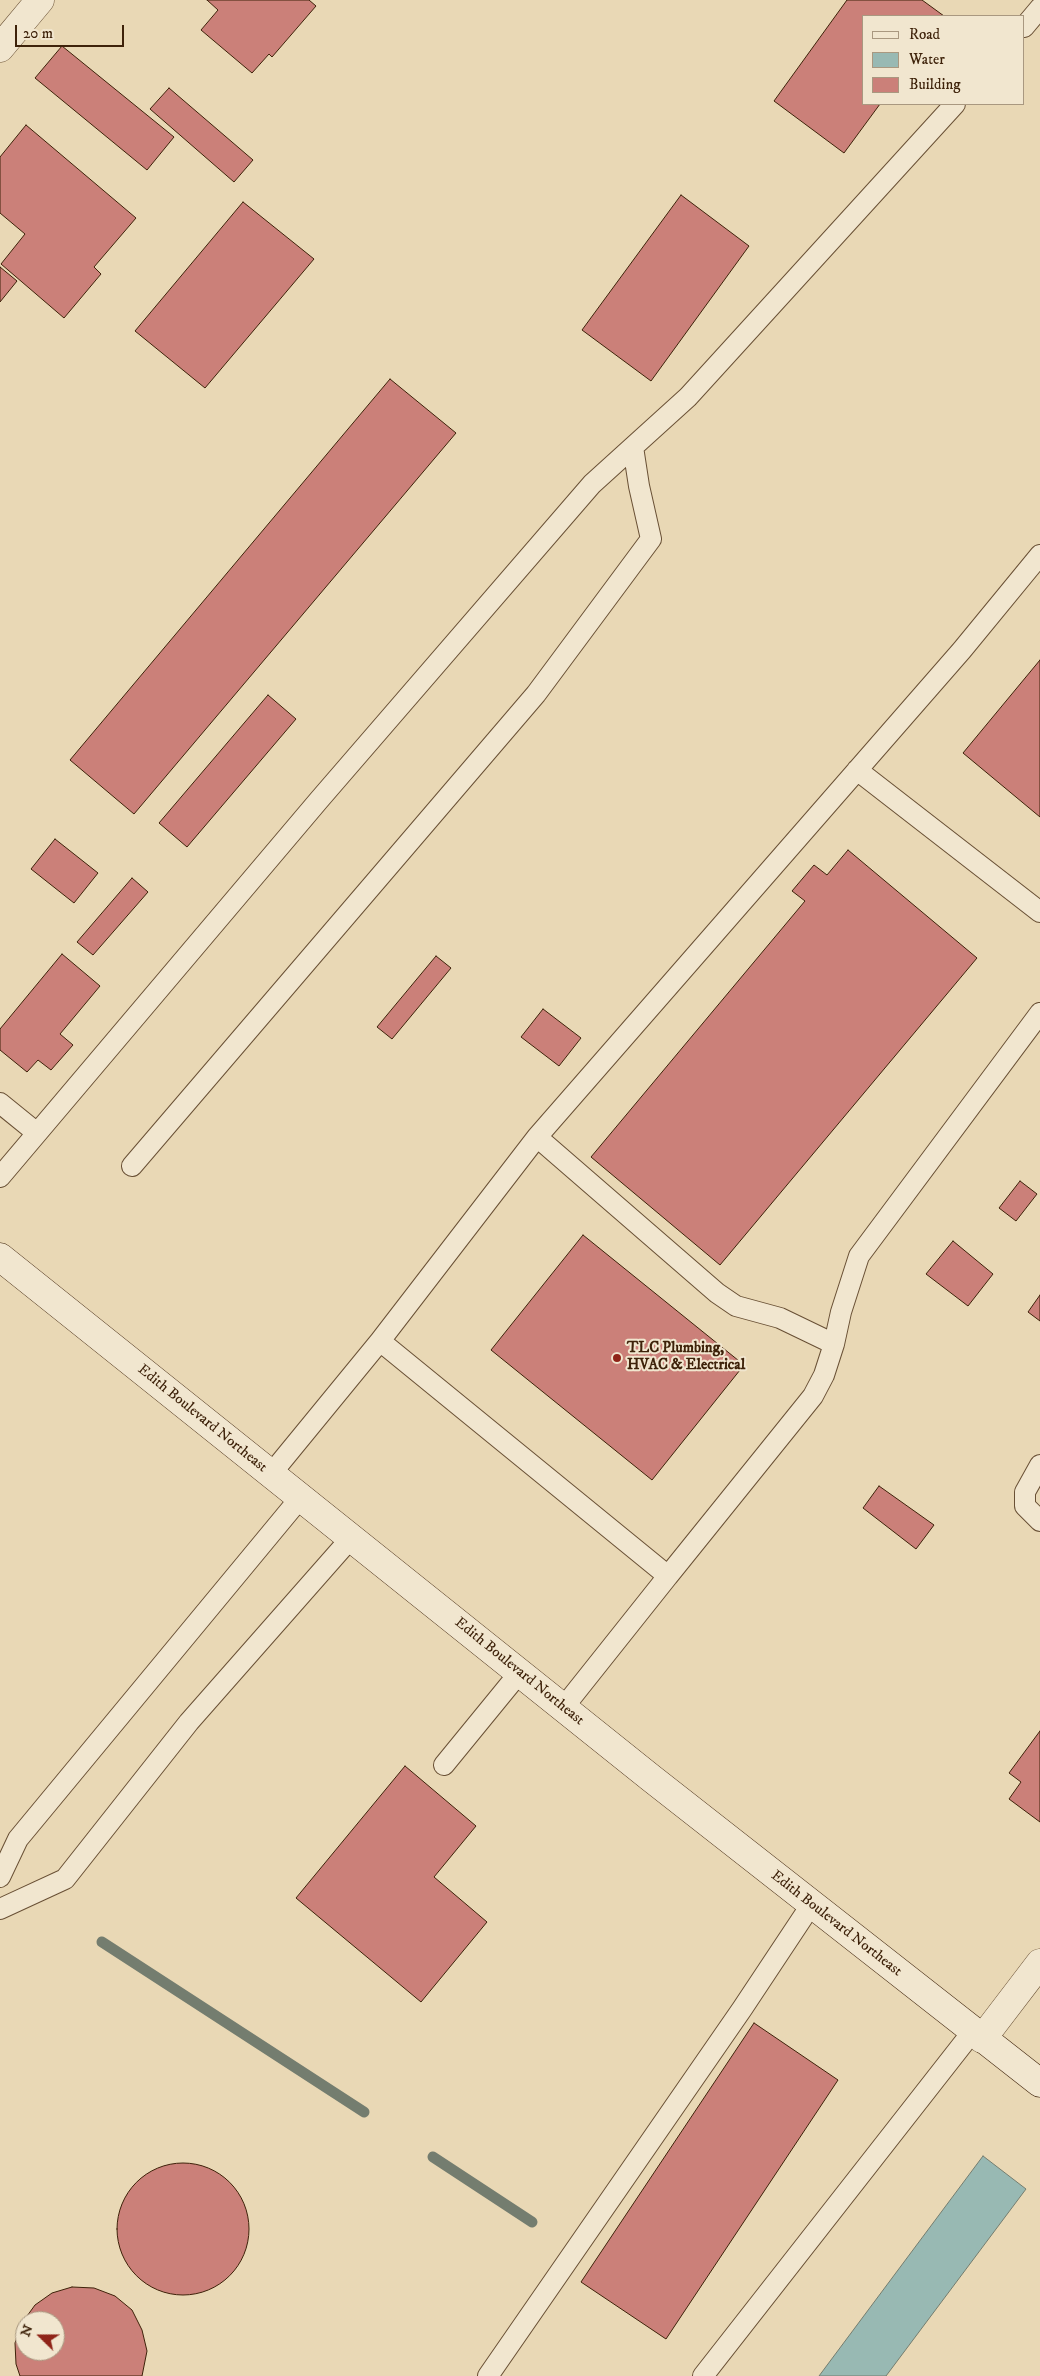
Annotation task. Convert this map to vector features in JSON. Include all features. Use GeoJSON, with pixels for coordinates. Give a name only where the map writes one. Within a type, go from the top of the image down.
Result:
{"type":"FeatureCollection","features":[{"type":"Feature","properties":{"kind":"street"},"geometry":{"type":"LineString","coordinates":[[0,48],[40,0]]}},
{"type":"Feature","properties":{"kind":"street","name":"Edith Boulevard Northeast"},"geometry":{"type":"LineString","coordinates":[[0,1257],[563,1708],[1040,2083]]}},
{"type":"Feature","properties":{"kind":"street"},"geometry":{"type":"LineString","coordinates":[[978,2036],[1040,1963]]}},
{"type":"Feature","properties":{"kind":"lane"},"geometry":{"type":"LineString","coordinates":[[1025,26],[1040,8]]}},
{"type":"Feature","properties":{"kind":"lane"},"geometry":{"type":"LineString","coordinates":[[0,1177],[325,792],[592,484],[688,397],[954,105]]}},
{"type":"Feature","properties":{"kind":"lane"},"geometry":{"type":"LineString","coordinates":[[132,1166],[536,694],[651,539],[639,486],[633,447]]}},
{"type":"Feature","properties":{"kind":"lane"},"geometry":{"type":"LineString","coordinates":[[271,1474],[380,1340],[537,1137],[857,770],[1040,555]]}},
{"type":"Feature","properties":{"kind":"lane"},"geometry":{"type":"LineString","coordinates":[[857,770],[1040,912]]}},
{"type":"Feature","properties":{"kind":"lane"},"geometry":{"type":"LineString","coordinates":[[563,1708],[813,1396],[824,1375],[859,1256],[1040,1013]]}},
{"type":"Feature","properties":{"kind":"lane"},"geometry":{"type":"LineString","coordinates":[[0,1103],[37,1133]]}},
{"type":"Feature","properties":{"kind":"lane"},"geometry":{"type":"LineString","coordinates":[[537,1137],[717,1293],[736,1306],[780,1318],[834,1344]]}},
{"type":"Feature","properties":{"kind":"lane"},"geometry":{"type":"LineString","coordinates":[[380,1340],[668,1576]]}},
{"type":"Feature","properties":{"kind":"lane"},"geometry":{"type":"LineString","coordinates":[[1040,1465],[1025,1492],[1026,1506],[1040,1521]]}},
{"type":"Feature","properties":{"kind":"lane"},"geometry":{"type":"LineString","coordinates":[[0,1877],[18,1839],[301,1497]]}},
{"type":"Feature","properties":{"kind":"lane"},"geometry":{"type":"LineString","coordinates":[[0,1909],[65,1878],[189,1722],[351,1538]]}},
{"type":"Feature","properties":{"kind":"lane"},"geometry":{"type":"LineString","coordinates":[[444,1765],[520,1672]]}},
{"type":"Feature","properties":{"kind":"lane"},"geometry":{"type":"LineString","coordinates":[[488,2376],[742,2009],[812,1904]]}},
{"type":"Feature","properties":{"kind":"lane"},"geometry":{"type":"LineString","coordinates":[[703,2376],[978,2036]]}},
{"type":"Feature","properties":{"kind":"water"},"geometry":{"type":"Polygon","coordinates":[[[983,2156],[1026,2189],[886,2376],[819,2376],[983,2156]]]}},
{"type":"Feature","properties":{"kind":"building"},"geometry":{"type":"Polygon","coordinates":[[[207,0],[309,0],[316,6],[272,57],[269,54],[252,73],[201,30],[218,10],[207,0]]]}},
{"type":"Feature","properties":{"kind":"building"},"geometry":{"type":"Polygon","coordinates":[[[847,0],[922,0],[943,15],[862,15],[862,105],[879,105],[844,153],[774,101],[847,0]]]}},
{"type":"Feature","properties":{"kind":"building"},"geometry":{"type":"Polygon","coordinates":[[[62,46],[174,137],[147,170],[35,78],[62,46]]]}},
{"type":"Feature","properties":{"kind":"building"},"geometry":{"type":"Polygon","coordinates":[[[169,88],[253,160],[234,182],[150,109],[169,88]]]}},
{"type":"Feature","properties":{"kind":"building"},"geometry":{"type":"Polygon","coordinates":[[[26,125],[136,218],[94,267],[101,274],[64,318],[1,264],[25,234],[0,213],[0,157],[26,125]]]}},
{"type":"Feature","properties":{"kind":"building"},"geometry":{"type":"Polygon","coordinates":[[[681,195],[749,246],[651,381],[582,330],[681,195]]]}},
{"type":"Feature","properties":{"kind":"building"},"geometry":{"type":"Polygon","coordinates":[[[243,202],[314,259],[205,388],[135,331],[243,202]]]}},
{"type":"Feature","properties":{"kind":"building"},"geometry":{"type":"Polygon","coordinates":[[[0,267],[17,281],[0,302],[0,267]]]}},
{"type":"Feature","properties":{"kind":"building"},"geometry":{"type":"Polygon","coordinates":[[[390,379],[456,433],[134,814],[70,760],[390,379]]]}},
{"type":"Feature","properties":{"kind":"building"},"geometry":{"type":"Polygon","coordinates":[[[1040,660],[1040,817],[963,753],[1040,660]]]}},
{"type":"Feature","properties":{"kind":"building"},"geometry":{"type":"Polygon","coordinates":[[[268,695],[296,719],[187,847],[159,823],[268,695]]]}},
{"type":"Feature","properties":{"kind":"building"},"geometry":{"type":"Polygon","coordinates":[[[55,839],[98,873],[74,903],[31,869],[55,839]]]}},
{"type":"Feature","properties":{"kind":"building"},"geometry":{"type":"Polygon","coordinates":[[[848,850],[977,958],[720,1265],[591,1157],[805,901],[792,891],[814,865],[827,875],[848,850]]]}},
{"type":"Feature","properties":{"kind":"building"},"geometry":{"type":"Polygon","coordinates":[[[132,878],[148,892],[93,955],[77,942],[132,878]]]}},
{"type":"Feature","properties":{"kind":"building"},"geometry":{"type":"Polygon","coordinates":[[[62,954],[100,986],[60,1034],[73,1045],[51,1070],[38,1060],[27,1072],[0,1050],[0,1029],[62,954]]]}},
{"type":"Feature","properties":{"kind":"building"},"geometry":{"type":"Polygon","coordinates":[[[436,956],[451,968],[392,1039],[377,1027],[436,956]]]}},
{"type":"Feature","properties":{"kind":"building"},"geometry":{"type":"Polygon","coordinates":[[[543,1009],[581,1038],[559,1066],[521,1037],[543,1009]]]}},
{"type":"Feature","properties":{"kind":"building"},"geometry":{"type":"Polygon","coordinates":[[[1020,1181],[1037,1194],[1016,1221],[999,1208],[1020,1181]]]}},
{"type":"Feature","properties":{"kind":"building","name":"TLC Plumbing, HVAC & Electrical"},"geometry":{"type":"Polygon","coordinates":[[[583,1235],[744,1365],[652,1480],[491,1350],[583,1235]]]}},
{"type":"Feature","properties":{"kind":"building"},"geometry":{"type":"Polygon","coordinates":[[[953,1241],[993,1274],[968,1306],[926,1274],[953,1241]]]}},
{"type":"Feature","properties":{"kind":"building"},"geometry":{"type":"Polygon","coordinates":[[[1040,1295],[1040,1321],[1028,1312],[1040,1295]]]}},
{"type":"Feature","properties":{"kind":"building"},"geometry":{"type":"Polygon","coordinates":[[[879,1486],[934,1525],[916,1549],[863,1508],[879,1486]]]}},
{"type":"Feature","properties":{"kind":"building"},"geometry":{"type":"Polygon","coordinates":[[[1040,1731],[1040,1822],[1009,1799],[1021,1782],[1009,1773],[1040,1731]]]}},
{"type":"Feature","properties":{"kind":"building"},"geometry":{"type":"Polygon","coordinates":[[[405,1766],[476,1826],[434,1877],[487,1922],[421,2002],[296,1898],[405,1766]]]}},
{"type":"Feature","properties":{"kind":"building"},"geometry":{"type":"Polygon","coordinates":[[[754,2023],[838,2080],[666,2339],[581,2282],[754,2023]]]}},
{"type":"Feature","properties":{"kind":"building"},"geometry":{"type":"Polygon","coordinates":[[[183,2163],[208,2168],[219,2174],[229,2183],[238,2193],[244,2204],[249,2229],[244,2254],[238,2265],[229,2275],[219,2284],[208,2290],[183,2295],[158,2290],[147,2284],[137,2275],[128,2265],[122,2254],[117,2229],[122,2204],[128,2193],[137,2183],[147,2174],[158,2168],[183,2163]]]}},
{"type":"Feature","properties":{"kind":"building"},"geometry":{"type":"Polygon","coordinates":[[[72,2287],[94,2288],[115,2296],[132,2310],[142,2330],[147,2351],[142,2376],[20,2376],[16,2361],[65,2361],[65,2311],[31,2311],[35,2305],[52,2293],[72,2287]]]}},
{"type":"Feature","properties":{"kind":"waterway"},"geometry":{"type":"LineString","coordinates":[[102,1942],[364,2112]]}},
{"type":"Feature","properties":{"kind":"waterway"},"geometry":{"type":"LineString","coordinates":[[433,2157],[532,2222]]}},
{"type":"Feature","properties":{"kind":"place","name":"TLC Plumbing, HVAC & Electrical"},"geometry":{"type":"Point","coordinates":[617,1358]}}]}
